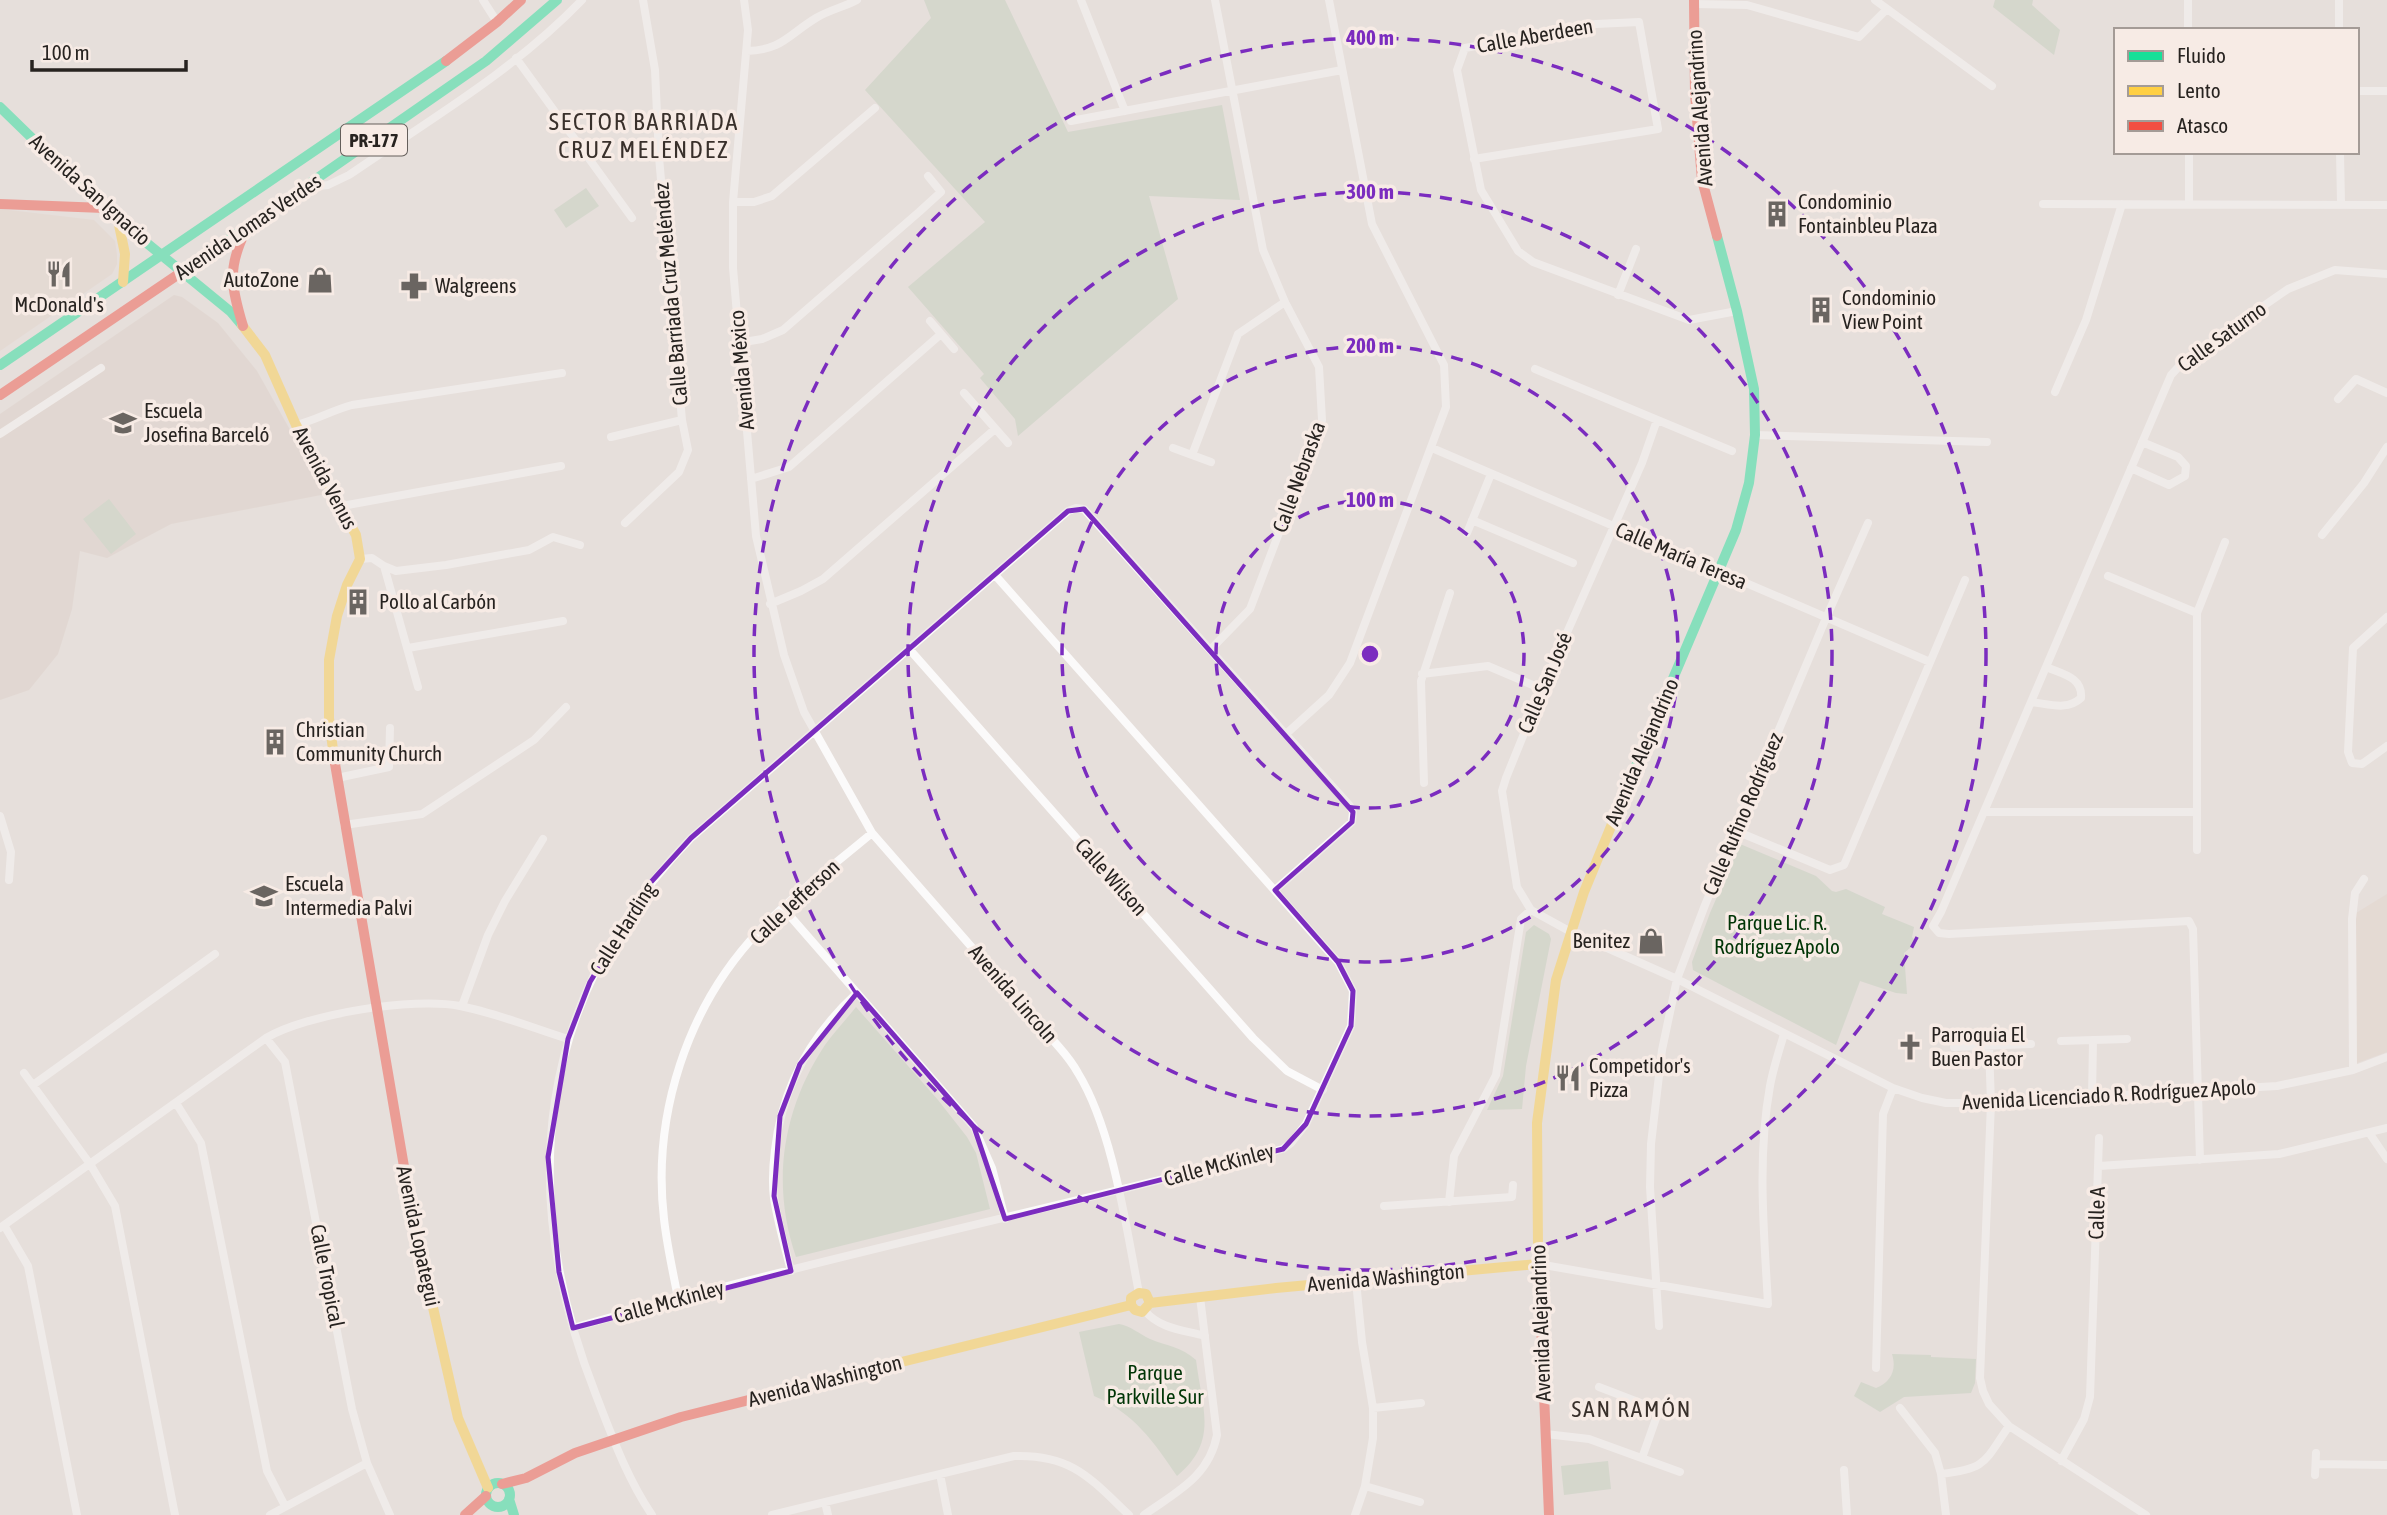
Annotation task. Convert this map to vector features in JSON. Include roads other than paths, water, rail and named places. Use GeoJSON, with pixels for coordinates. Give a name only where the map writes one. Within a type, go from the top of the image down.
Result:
{"type":"FeatureCollection","features":[{"type":"Feature","properties":{"kind":"street"},"geometry":{"type":"LineString","coordinates":[[482,0],[497,22]]}},
{"type":"Feature","properties":{"kind":"street","name":"Avenida Lomas Verdes"},"geometry":{"type":"LineString","coordinates":[[0,365],[380,108],[497,22],[522,0]]}},
{"type":"Feature","properties":{"kind":"street","name":"Avenida Lomas Verdes"},"geometry":{"type":"LineString","coordinates":[[0,396],[306,188],[486,61],[557,0]]}},
{"type":"Feature","properties":{"kind":"street"},"geometry":{"type":"LineString","coordinates":[[306,188],[328,185],[349,175],[476,89],[539,42],[582,0]]}},
{"type":"Feature","properties":{"kind":"street","name":"Calle Barriada Cruz Meléndez"},"geometry":{"type":"LineString","coordinates":[[625,523],[679,472],[688,450],[682,419],[659,158],[655,69],[642,0]]}},
{"type":"Feature","properties":{"kind":"street","name":"Avenida México"},"geometry":{"type":"LineString","coordinates":[[744,0],[748,30],[733,202],[733,268],[751,479],[757,536],[770,604],[796,692],[814,732]]}},
{"type":"Feature","properties":{"kind":"street"},"geometry":{"type":"LineString","coordinates":[[747,51],[774,48],[815,19],[857,0]]}},
{"type":"Feature","properties":{"kind":"street"},"geometry":{"type":"LineString","coordinates":[[1081,0],[1125,111]]}},
{"type":"Feature","properties":{"kind":"street","name":"Calle Nebraska"},"geometry":{"type":"LineString","coordinates":[[1211,649],[1250,609],[1322,420],[1319,367],[1285,302],[1263,250],[1214,0]]}},
{"type":"Feature","properties":{"kind":"street"},"geometry":{"type":"LineString","coordinates":[[1286,734],[1329,695],[1350,663],[1446,407],[1444,365],[1372,225],[1329,0]]}},
{"type":"Feature","properties":{"kind":"street"},"geometry":{"type":"LineString","coordinates":[[1875,0],[1992,86]]}},
{"type":"Feature","properties":{"kind":"street"},"geometry":{"type":"LineString","coordinates":[[2188,0],[2188,28]]}},
{"type":"Feature","properties":{"kind":"street"},"geometry":{"type":"LineString","coordinates":[[2339,0],[2339,28]]}},
{"type":"Feature","properties":{"kind":"street"},"geometry":{"type":"LineString","coordinates":[[1694,2],[1747,5],[1859,37],[1887,9]]}},
{"type":"Feature","properties":{"kind":"street","name":"Avenida Alejandrino"},"geometry":{"type":"LineString","coordinates":[[1549,1515],[1538,1264],[1537,1123],[1556,980],[1601,848],[1720,573],[1743,508],[1755,435],[1754,388],[1737,311],[1702,180],[1695,94],[1694,2]]}},
{"type":"Feature","properties":{"kind":"street","name":"Calle Aberdeen"},"geometry":{"type":"LineString","coordinates":[[1474,159],[1658,129],[1639,22],[1596,24],[1465,48],[1457,70],[1474,159],[1481,191],[1518,251],[1533,262],[1689,320],[1737,311]]}},
{"type":"Feature","properties":{"kind":"street"},"geometry":{"type":"LineString","coordinates":[[516,58],[632,218]]}},
{"type":"Feature","properties":{"kind":"street"},"geometry":{"type":"LineString","coordinates":[[1071,121],[1342,70]]}},
{"type":"Feature","properties":{"kind":"street"},"geometry":{"type":"LineString","coordinates":[[2359,91],[2387,91]]}},
{"type":"Feature","properties":{"kind":"street","name":"Avenida San Ignacio"},"geometry":{"type":"LineString","coordinates":[[0,107],[104,208],[183,271]]}},
{"type":"Feature","properties":{"kind":"street"},"geometry":{"type":"LineString","coordinates":[[733,202],[754,202],[772,195],[875,108]]}},
{"type":"Feature","properties":{"kind":"street"},"geometry":{"type":"LineString","coordinates":[[2189,154],[2189,203]]}},
{"type":"Feature","properties":{"kind":"street"},"geometry":{"type":"LineString","coordinates":[[2340,154],[2341,203]]}},
{"type":"Feature","properties":{"kind":"street"},"geometry":{"type":"LineString","coordinates":[[738,343],[762,339],[783,330],[919,212],[941,192],[928,176]]}},
{"type":"Feature","properties":{"kind":"street"},"geometry":{"type":"LineString","coordinates":[[0,204],[104,208]]}},
{"type":"Feature","properties":{"kind":"street"},"geometry":{"type":"LineString","coordinates":[[2043,204],[2387,205]]}},
{"type":"Feature","properties":{"kind":"street"},"geometry":{"type":"LineString","coordinates":[[2055,392],[2086,320],[2122,204]]}},
{"type":"Feature","properties":{"kind":"street"},"geometry":{"type":"LineString","coordinates":[[118,220],[125,254],[123,282]]}},
{"type":"Feature","properties":{"kind":"street"},"geometry":{"type":"LineString","coordinates":[[243,326],[229,279],[236,249],[248,227]]}},
{"type":"Feature","properties":{"kind":"street"},"geometry":{"type":"LineString","coordinates":[[1618,295],[1636,249]]}},
{"type":"Feature","properties":{"kind":"street","name":"Calle Saturno"},"geometry":{"type":"LineString","coordinates":[[2198,1093],[2193,929],[2189,922],[2184,920],[1949,934],[1939,933],[1933,926],[2091,568],[2171,375],[2184,361],[2288,289],[2335,270],[2387,274]]}},
{"type":"Feature","properties":{"kind":"street","name":"Avenida Venus"},"geometry":{"type":"LineString","coordinates":[[183,271],[231,312],[265,355],[296,425],[356,535],[360,559],[347,586],[337,617],[329,660],[329,718],[375,1009]]}},
{"type":"Feature","properties":{"kind":"street"},"geometry":{"type":"LineString","coordinates":[[1192,455],[1238,334],[1285,302]]}},
{"type":"Feature","properties":{"kind":"street"},"geometry":{"type":"LineString","coordinates":[[930,321],[954,349]]}},
{"type":"Feature","properties":{"kind":"street"},"geometry":{"type":"LineString","coordinates":[[751,479],[789,467],[941,334]]}},
{"type":"Feature","properties":{"kind":"street"},"geometry":{"type":"LineString","coordinates":[[0,434],[101,368]]}},
{"type":"Feature","properties":{"kind":"street"},"geometry":{"type":"LineString","coordinates":[[1535,369],[1732,451]]}},
{"type":"Feature","properties":{"kind":"street"},"geometry":{"type":"LineString","coordinates":[[296,425],[331,410],[352,405],[562,373]]}},
{"type":"Feature","properties":{"kind":"street"},"geometry":{"type":"LineString","coordinates":[[2338,399],[2356,379],[2387,393]]}},
{"type":"Feature","properties":{"kind":"street"},"geometry":{"type":"LineString","coordinates":[[964,393],[1008,443]]}},
{"type":"Feature","properties":{"kind":"street"},"geometry":{"type":"LineString","coordinates":[[611,437],[682,419]]}},
{"type":"Feature","properties":{"kind":"street","name":"Calle San José"},"geometry":{"type":"LineString","coordinates":[[1531,910],[1517,887],[1502,791],[1542,689],[1642,463],[1657,420]]}},
{"type":"Feature","properties":{"kind":"street"},"geometry":{"type":"LineString","coordinates":[[770,604],[823,579],[995,429]]}},
{"type":"Feature","properties":{"kind":"street"},"geometry":{"type":"LineString","coordinates":[[1755,435],[1987,442]]}},
{"type":"Feature","properties":{"kind":"street"},"geometry":{"type":"LineString","coordinates":[[2132,468],[2169,485],[2185,476],[2186,466],[2178,457],[2142,442]]}},
{"type":"Feature","properties":{"kind":"street"},"geometry":{"type":"LineString","coordinates":[[2322,535],[2364,483],[2387,447]]}},
{"type":"Feature","properties":{"kind":"street"},"geometry":{"type":"LineString","coordinates":[[1173,448],[1211,463]]}},
{"type":"Feature","properties":{"kind":"street","name":"Calle María Teresa"},"geometry":{"type":"LineString","coordinates":[[1432,448],[1930,662]]}},
{"type":"Feature","properties":{"kind":"street"},"geometry":{"type":"LineString","coordinates":[[342,506],[561,466]]}},
{"type":"Feature","properties":{"kind":"street"},"geometry":{"type":"LineString","coordinates":[[1467,533],[1491,474]]}},
{"type":"Feature","properties":{"kind":"street","name":"Calle Harding"},"geometry":{"type":"LineString","coordinates":[[652,1515],[640,1497],[612,1439],[573,1328],[553,1236],[548,1157],[556,1091],[568,1039],[590,982],[616,935],[651,881],[691,838],[1068,512],[1076,508],[1084,509],[1211,649]]}},
{"type":"Feature","properties":{"kind":"street"},"geometry":{"type":"LineString","coordinates":[[1472,520],[1573,563]]}},
{"type":"Feature","properties":{"kind":"street","name":"Calle Rufino Rodríguez"},"geometry":{"type":"LineString","coordinates":[[1659,1326],[1650,1187],[1651,1144],[1662,1050],[1677,979],[1705,905],[1868,523]]}},
{"type":"Feature","properties":{"kind":"street"},"geometry":{"type":"LineString","coordinates":[[360,559],[372,558],[396,571],[529,550],[553,537],[580,545]]}},
{"type":"Feature","properties":{"kind":"street"},"geometry":{"type":"LineString","coordinates":[[2197,850],[2197,613],[2225,542]]}},
{"type":"Feature","properties":{"kind":"street"},"geometry":{"type":"LineString","coordinates":[[384,566],[418,687]]}},
{"type":"Feature","properties":{"kind":"street","name":"Calle McKinley"},"geometry":{"type":"LineString","coordinates":[[573,1328],[678,1298],[1118,1192],[1283,1149],[1306,1124],[1351,1026],[1353,990],[1338,962],[995,575]]}},
{"type":"Feature","properties":{"kind":"street"},"geometry":{"type":"LineString","coordinates":[[2108,576],[2197,613]]}},
{"type":"Feature","properties":{"kind":"street"},"geometry":{"type":"LineString","coordinates":[[1736,831],[1830,870],[1840,868],[1847,861],[1965,580]]}},
{"type":"Feature","properties":{"kind":"street"},"geometry":{"type":"LineString","coordinates":[[1424,783],[1422,674],[1450,593]]}},
{"type":"Feature","properties":{"kind":"street"},"geometry":{"type":"LineString","coordinates":[[2387,617],[2353,648],[2348,752],[2352,763],[2361,764],[2387,746]]}},
{"type":"Feature","properties":{"kind":"street"},"geometry":{"type":"LineString","coordinates":[[408,648],[563,621]]}},
{"type":"Feature","properties":{"kind":"street"},"geometry":{"type":"LineString","coordinates":[[1211,649],[1353,812],[1352,822],[1275,890]]}},
{"type":"Feature","properties":{"kind":"street","name":"Calle Wilson"},"geometry":{"type":"LineString","coordinates":[[910,650],[1253,1038],[1287,1071],[1323,1090]]}},
{"type":"Feature","properties":{"kind":"street"},"geometry":{"type":"LineString","coordinates":[[1422,674],[1489,666],[1542,689]]}},
{"type":"Feature","properties":{"kind":"street"},"geometry":{"type":"LineString","coordinates":[[2031,702],[2066,706],[2074,705],[2081,698],[2082,688],[2078,681],[2046,667]]}},
{"type":"Feature","properties":{"kind":"street"},"geometry":{"type":"LineString","coordinates":[[344,825],[422,814],[534,740],[566,707]]}},
{"type":"Feature","properties":{"kind":"street"},"geometry":{"type":"LineString","coordinates":[[337,778],[388,767],[390,728]]}},
{"type":"Feature","properties":{"kind":"street","name":"Avenida Lincoln"},"geometry":{"type":"LineString","coordinates":[[814,732],[872,833],[1073,1065],[1100,1122],[1139,1293]]}},
{"type":"Feature","properties":{"kind":"street"},"geometry":{"type":"LineString","coordinates":[[1985,812],[2197,812]]}},
{"type":"Feature","properties":{"kind":"street"},"geometry":{"type":"LineString","coordinates":[[0,816],[11,852],[9,880]]}},
{"type":"Feature","properties":{"kind":"street","name":"Calle Jefferson"},"geometry":{"type":"LineString","coordinates":[[678,1298],[667,1241],[662,1191],[663,1132],[675,1081],[705,1003],[741,953],[783,908],[872,833]]}},
{"type":"Feature","properties":{"kind":"street"},"geometry":{"type":"LineString","coordinates":[[461,1006],[488,935],[505,901],[543,839]]}},
{"type":"Feature","properties":{"kind":"street"},"geometry":{"type":"LineString","coordinates":[[2353,1070],[2352,919],[2355,893],[2364,880]]}},
{"type":"Feature","properties":{"kind":"street"},"geometry":{"type":"LineString","coordinates":[[783,908],[974,1127],[989,1158],[1006,1219]]}},
{"type":"Feature","properties":{"kind":"street"},"geometry":{"type":"LineString","coordinates":[[1450,1202],[1454,1156],[1496,1075],[1521,919],[1531,910],[1571,932]]}},
{"type":"Feature","properties":{"kind":"street","name":"Avenida Licenciado R. Rodríguez Apolo"},"geometry":{"type":"LineString","coordinates":[[1571,932],[1677,979],[1893,1088],[1934,1101],[1991,1103],[2198,1093],[2277,1086],[2353,1070],[2387,1057]]}},
{"type":"Feature","properties":{"kind":"street"},"geometry":{"type":"LineString","coordinates":[[33,1085],[215,954]]}},
{"type":"Feature","properties":{"kind":"street"},"geometry":{"type":"LineString","coordinates":[[791,1271],[774,1196],[773,1170],[780,1116],[800,1063],[830,1020],[857,993]]}},
{"type":"Feature","properties":{"kind":"street"},"geometry":{"type":"LineString","coordinates":[[77,1515],[28,1266],[2,1226],[265,1038],[282,1028],[303,1021],[419,1003],[461,1006],[568,1039]]}},
{"type":"Feature","properties":{"kind":"street","name":"Avenida Lopategui"},"geometry":{"type":"LineString","coordinates":[[375,1009],[413,1218],[458,1418],[495,1497],[508,1488],[509,1497]]}},
{"type":"Feature","properties":{"kind":"street"},"geometry":{"type":"LineString","coordinates":[[1538,1264],[1768,1304],[1763,1206],[1764,1143],[1770,1085],[1784,1034]]}},
{"type":"Feature","properties":{"kind":"street","name":"Calle Tropical"},"geometry":{"type":"LineString","coordinates":[[265,1038],[285,1062],[352,1409],[367,1463],[390,1515]]}},
{"type":"Feature","properties":{"kind":"street"},"geometry":{"type":"LineString","coordinates":[[2061,1041],[2127,1039]]}},
{"type":"Feature","properties":{"kind":"street"},"geometry":{"type":"LineString","coordinates":[[2092,1098],[2093,1041]]}},
{"type":"Feature","properties":{"kind":"street"},"geometry":{"type":"LineString","coordinates":[[1954,1047],[2031,1044]]}},
{"type":"Feature","properties":{"kind":"street"},"geometry":{"type":"LineString","coordinates":[[1989,1046],[1991,1103],[1980,1378],[1983,1391],[1989,1404],[2009,1426],[2146,1515]]}},
{"type":"Feature","properties":{"kind":"street"},"geometry":{"type":"LineString","coordinates":[[24,1073],[90,1164],[115,1206],[175,1515]]}},
{"type":"Feature","properties":{"kind":"street"},"geometry":{"type":"LineString","coordinates":[[1876,1368],[1883,1114],[1893,1088]]}},
{"type":"Feature","properties":{"kind":"street"},"geometry":{"type":"LineString","coordinates":[[2198,1093],[2200,1160]]}},
{"type":"Feature","properties":{"kind":"street"},"geometry":{"type":"LineString","coordinates":[[176,1103],[201,1143],[267,1472],[285,1506]]}},
{"type":"Feature","properties":{"kind":"street","name":"Calle A"},"geometry":{"type":"LineString","coordinates":[[2061,1461],[2084,1419],[2090,1397],[2099,1166],[2279,1154],[2387,1128]]}},
{"type":"Feature","properties":{"kind":"street"},"geometry":{"type":"LineString","coordinates":[[2370,1134],[2387,1159]]}},
{"type":"Feature","properties":{"kind":"street"},"geometry":{"type":"LineString","coordinates":[[2099,1138],[2099,1166]]}},
{"type":"Feature","properties":{"kind":"street"},"geometry":{"type":"LineString","coordinates":[[1384,1206],[1512,1197],[1513,1185]]}},
{"type":"Feature","properties":{"kind":"street","name":"Avenida Washington"},"geometry":{"type":"LineString","coordinates":[[1147,1307],[1200,1297],[1538,1264]]}},
{"type":"Feature","properties":{"kind":"street"},"geometry":{"type":"LineString","coordinates":[[1355,1515],[1370,1461],[1373,1408],[1362,1342],[1356,1281]]}},
{"type":"Feature","properties":{"kind":"street"},"geometry":{"type":"LineString","coordinates":[[1147,1307],[1138,1312],[1131,1305],[1132,1298],[1139,1293],[1148,1296],[1147,1307],[1156,1321],[1171,1328],[1205,1335]]}},
{"type":"Feature","properties":{"kind":"street"},"geometry":{"type":"LineString","coordinates":[[1144,1515],[1195,1478],[1210,1459],[1215,1447],[1217,1435],[1200,1297]]}},
{"type":"Feature","properties":{"kind":"street","name":"Avenida Washington"},"geometry":{"type":"LineString","coordinates":[[468,1515],[526,1478],[575,1452],[681,1417],[1131,1305]]}},
{"type":"Feature","properties":{"kind":"street"},"geometry":{"type":"LineString","coordinates":[[1599,1387],[1659,1409],[1642,1458]]}},
{"type":"Feature","properties":{"kind":"street"},"geometry":{"type":"LineString","coordinates":[[1373,1408],[1421,1404]]}},
{"type":"Feature","properties":{"kind":"street"},"geometry":{"type":"LineString","coordinates":[[1900,1408],[1935,1453],[1941,1474],[1946,1515]]}},
{"type":"Feature","properties":{"kind":"street"},"geometry":{"type":"LineString","coordinates":[[1941,1474],[1967,1471],[1981,1465],[2009,1426]]}},
{"type":"Feature","properties":{"kind":"street"},"geometry":{"type":"LineString","coordinates":[[1546,1434],[1589,1439],[1680,1472]]}},
{"type":"Feature","properties":{"kind":"street"},"geometry":{"type":"LineString","coordinates":[[2315,1475],[2316,1453]]}},
{"type":"Feature","properties":{"kind":"street"},"geometry":{"type":"LineString","coordinates":[[772,1515],[1014,1456],[1054,1459],[1084,1472],[1129,1515]]}},
{"type":"Feature","properties":{"kind":"street"},"geometry":{"type":"LineString","coordinates":[[270,1515],[367,1463]]}},
{"type":"Feature","properties":{"kind":"street"},"geometry":{"type":"LineString","coordinates":[[2316,1464],[2387,1465]]}},
{"type":"Feature","properties":{"kind":"street"},"geometry":{"type":"LineString","coordinates":[[1844,1470],[1847,1515]]}},
{"type":"Feature","properties":{"kind":"street"},"geometry":{"type":"LineString","coordinates":[[940,1474],[948,1515]]}},
{"type":"Feature","properties":{"kind":"street","name":"Avenida Washington"},"geometry":{"type":"LineString","coordinates":[[495,1497],[504,1505],[526,1478]]}},
{"type":"Feature","properties":{"kind":"street"},"geometry":{"type":"LineString","coordinates":[[1365,1486],[1420,1502]]}},
{"type":"Feature","properties":{"kind":"street"},"geometry":{"type":"LineString","coordinates":[[509,1497],[514,1515]]}},
{"type":"Feature","properties":{"kind":"street"},"geometry":{"type":"LineString","coordinates":[[825,1502],[828,1515]]}},
{"type":"Feature","properties":{"kind":"place","name":"Condominio Fontainbleu Plaza"},"geometry":{"type":"Point","coordinates":[1777,214]}},
{"type":"Feature","properties":{"kind":"place","name":"McDonald's"},"geometry":{"type":"Point","coordinates":[59,274]}},
{"type":"Feature","properties":{"kind":"place","name":"AutoZone"},"geometry":{"type":"Point","coordinates":[320,280]}},
{"type":"Feature","properties":{"kind":"place","name":"Walgreens"},"geometry":{"type":"Point","coordinates":[414,286]}},
{"type":"Feature","properties":{"kind":"place","name":"Condominio View Point"},"geometry":{"type":"Point","coordinates":[1821,310]}},
{"type":"Feature","properties":{"kind":"place","name":"Escuela Josefina Barceló"},"geometry":{"type":"Point","coordinates":[123,423]}},
{"type":"Feature","properties":{"kind":"place","name":"Pollo al Carbón"},"geometry":{"type":"Point","coordinates":[358,602]}},
{"type":"Feature","properties":{"kind":"place","name":"Christian Community Church"},"geometry":{"type":"Point","coordinates":[275,742]}},
{"type":"Feature","properties":{"kind":"place","name":"Escuela Intermedia Palvi"},"geometry":{"type":"Point","coordinates":[264,896]}},
{"type":"Feature","properties":{"kind":"place","name":"Benitez"},"geometry":{"type":"Point","coordinates":[1651,941]}},
{"type":"Feature","properties":{"kind":"place","name":"Parroquia El Buen Pastor"},"geometry":{"type":"Point","coordinates":[1910,1047]}},
{"type":"Feature","properties":{"kind":"place","name":"Competidor's Pizza"},"geometry":{"type":"Point","coordinates":[1568,1078]}},
{"type":"Feature","properties":{"kind":"district","name":"SECTOR BARRIADA CRUZ MELÉNDEZ"},"geometry":{"type":"Point","coordinates":[644,136]}},
{"type":"Feature","properties":{"kind":"district","name":"SAN RAMÓN"},"geometry":{"type":"Point","coordinates":[1632,1409]}},
{"type":"Feature","properties":{"kind":"park label","name":"Parque Lic. R. Rodríguez Apolo"},"geometry":{"type":"Point","coordinates":[1777,935]}},
{"type":"Feature","properties":{"kind":"park label","name":"Parque Parkville Sur"},"geometry":{"type":"Point","coordinates":[1155,1385]}}]}
